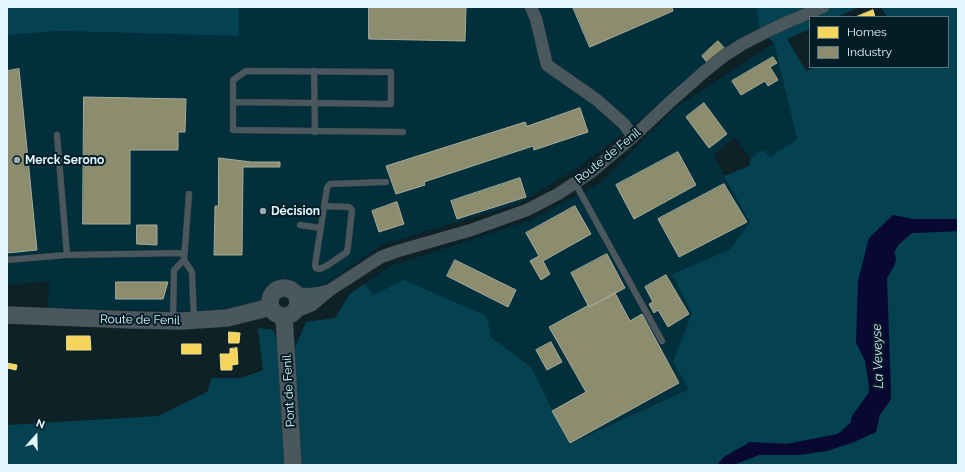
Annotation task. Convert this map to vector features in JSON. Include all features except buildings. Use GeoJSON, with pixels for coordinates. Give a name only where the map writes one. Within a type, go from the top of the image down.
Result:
{"type":"FeatureCollection","features":[{"type":"Feature","properties":{"kind":"street"},"geometry":{"type":"LineString","coordinates":[[531,7],[536,19],[547,65],[597,100],[624,124],[633,137]]}},
{"type":"Feature","properties":{"kind":"street","name":"Route de Fenil"},"geometry":{"type":"LineString","coordinates":[[7,315],[173,321],[227,318],[283,312],[312,305],[330,290],[381,257],[470,230],[527,210],[558,194],[590,173],[724,56],[770,30],[823,7]]}},
{"type":"Feature","properties":{"kind":"street"},"geometry":{"type":"LineString","coordinates":[[284,288],[294,293],[298,302],[297,306],[283,312],[271,298],[276,291],[284,288]]}},
{"type":"Feature","properties":{"kind":"street","name":"Route de Fenil"},"geometry":{"type":"LineString","coordinates":[[294,293],[314,295],[330,290]]}},
{"type":"Feature","properties":{"kind":"street","name":"Pont de Fenil"},"geometry":{"type":"LineString","coordinates":[[283,312],[293,465]]}},
{"type":"Feature","properties":{"kind":"lane"},"geometry":{"type":"LineString","coordinates":[[233,102],[391,104],[391,72],[246,70],[233,80],[233,102],[233,130],[403,132]]}},
{"type":"Feature","properties":{"kind":"lane"},"geometry":{"type":"LineString","coordinates":[[314,71],[315,132]]}},
{"type":"Feature","properties":{"kind":"lane"},"geometry":{"type":"LineString","coordinates":[[57,135],[67,255]]}},
{"type":"Feature","properties":{"kind":"lane"},"geometry":{"type":"LineString","coordinates":[[324,206],[349,208],[352,210],[347,252],[320,269],[316,268],[315,265],[321,228],[324,206],[327,188],[330,184],[386,182]]}},
{"type":"Feature","properties":{"kind":"lane"},"geometry":{"type":"LineString","coordinates":[[575,183],[662,341]]}},
{"type":"Feature","properties":{"kind":"lane"},"geometry":{"type":"LineString","coordinates":[[173,321],[174,270],[184,256],[189,194]]}},
{"type":"Feature","properties":{"kind":"lane"},"geometry":{"type":"LineString","coordinates":[[300,225],[321,228]]}},
{"type":"Feature","properties":{"kind":"lane"},"geometry":{"type":"LineString","coordinates":[[7,260],[67,255],[184,256]]}},
{"type":"Feature","properties":{"kind":"lane"},"geometry":{"type":"LineString","coordinates":[[184,256],[192,272],[194,320]]}},
{"type":"Feature","properties":{"kind":"shaded area"},"geometry":{"type":"Polygon","coordinates":[[[7,7],[239,7],[239,36],[60,31],[7,35],[7,7]]]}},
{"type":"Feature","properties":{"kind":"shaded area"},"geometry":{"type":"Polygon","coordinates":[[[239,7],[756,7],[760,30],[580,166],[520,203],[382,245],[326,284],[219,312],[48,308],[49,281],[7,285],[7,35],[60,31],[239,36],[239,7]]]}},
{"type":"Feature","properties":{"kind":"shaded area"},"geometry":{"type":"Polygon","coordinates":[[[756,7],[860,7],[839,16],[809,16],[809,29],[787,39],[806,71],[814,68],[949,68],[949,16],[886,16],[881,7],[958,8],[958,219],[913,219],[893,215],[856,342],[865,361],[871,396],[854,420],[838,434],[787,444],[750,443],[724,457],[717,465],[7,465],[7,425],[158,416],[207,392],[212,378],[241,378],[263,370],[258,328],[274,330],[279,351],[296,345],[306,322],[335,318],[350,294],[364,284],[374,295],[404,280],[487,316],[491,337],[531,367],[569,444],[689,389],[673,362],[692,313],[672,274],[729,250],[750,222],[724,176],[749,166],[751,158],[763,150],[770,157],[797,139],[774,43],[760,30],[756,7]]]}},
{"type":"Feature","properties":{"kind":"shaded area"},"geometry":{"type":"Polygon","coordinates":[[[774,43],[797,139],[770,157],[763,151],[751,158],[734,137],[714,155],[750,222],[729,250],[672,274],[693,313],[673,362],[689,389],[569,444],[531,367],[491,337],[487,316],[373,295],[364,284],[388,267],[531,220],[601,182],[676,107],[774,43]]]}},
{"type":"Feature","properties":{"kind":"shaded area"},"geometry":{"type":"Polygon","coordinates":[[[893,215],[913,219],[958,219],[958,231],[912,233],[899,244],[888,262],[874,294],[873,325],[879,364],[880,413],[876,432],[852,443],[827,451],[798,455],[759,455],[733,465],[717,465],[724,457],[750,442],[787,444],[838,434],[854,420],[871,396],[865,361],[856,342],[858,281],[869,238],[893,215]]]}},
{"type":"Feature","properties":{"kind":"shaded area"},"geometry":{"type":"Polygon","coordinates":[[[958,231],[958,465],[733,465],[759,455],[798,455],[827,451],[876,432],[880,413],[879,364],[873,325],[874,294],[888,262],[899,244],[912,233],[958,231]]]}},
{"type":"Feature","properties":{"kind":"waterway","name":"La Veveyse"},"geometry":{"type":"LineString","coordinates":[[862,421],[880,396],[876,276],[885,259]]}},
{"type":"Feature","properties":{"kind":"place","name":"Merck Serono"},"geometry":{"type":"Point","coordinates":[17,160]}},
{"type":"Feature","properties":{"kind":"place","name":"Décision"},"geometry":{"type":"Point","coordinates":[263,211]}}]}
